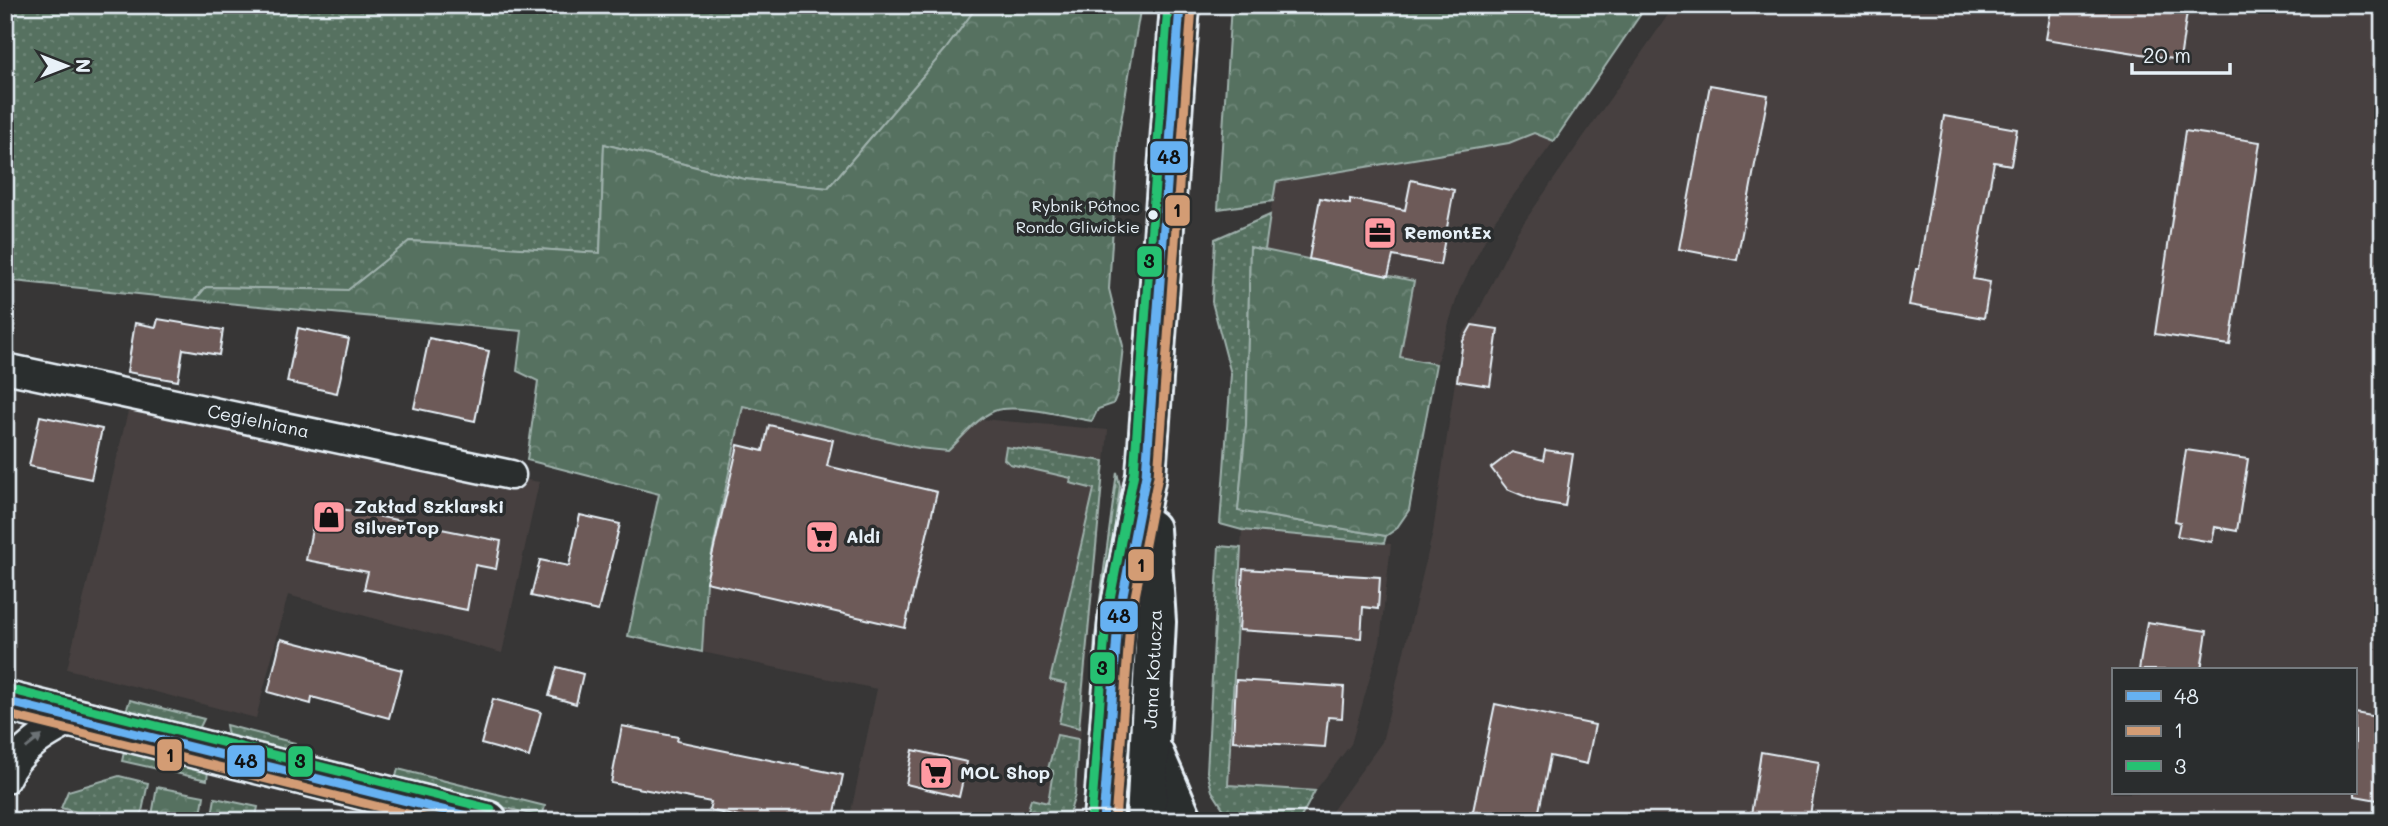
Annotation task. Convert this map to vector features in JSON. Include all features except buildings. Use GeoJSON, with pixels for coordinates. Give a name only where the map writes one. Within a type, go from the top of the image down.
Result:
{"type":"FeatureCollection","features":[{"type":"Feature","properties":{"kind":"main road","name":"Jana Kotucza"},"geometry":{"type":"LineString","coordinates":[[1103,821],[1118,621],[1146,475],[1180,5]]}},
{"type":"Feature","properties":{"kind":"main road","name":"Jana Kotucza"},"geometry":{"type":"LineString","coordinates":[[1146,475],[1156,622],[1146,821]]}},
{"type":"Feature","properties":{"kind":"main road"},"geometry":{"type":"LineString","coordinates":[[5,701],[488,821]]}},
{"type":"Feature","properties":{"kind":"main road"},"geometry":{"type":"LineString","coordinates":[[1149,743],[1183,821]]}},
{"type":"Feature","properties":{"kind":"street","name":"Cegielniana"},"geometry":{"type":"LineString","coordinates":[[5,368],[510,475]]}},
{"type":"Feature","properties":{"kind":"street"},"geometry":{"type":"LineString","coordinates":[[5,779],[19,755],[28,747],[45,734],[76,718]]}},
{"type":"Feature","properties":{"kind":"shaded area"},"geometry":{"type":"Polygon","coordinates":[[[1675,5],[2383,5],[2383,821],[1325,821],[1382,742],[1433,532],[1462,334],[1475,318],[1518,231],[1675,5]]]}},
{"type":"Feature","properties":{"kind":"shaded area"},"geometry":{"type":"Polygon","coordinates":[[[1534,133],[1554,141],[1495,220],[1459,291],[1436,364],[1400,357],[1414,281],[1265,250],[1275,182],[1509,143],[1534,133]]]}},
{"type":"Feature","properties":{"kind":"shaded area"},"geometry":{"type":"Polygon","coordinates":[[[743,406],[918,448],[948,451],[981,419],[1108,430],[1075,795],[1067,821],[849,821],[877,689],[702,652],[706,582],[743,406]]]}},
{"type":"Feature","properties":{"kind":"shaded area"},"geometry":{"type":"Polygon","coordinates":[[[128,411],[539,482],[502,653],[288,595],[256,718],[67,669],[128,411]]]}},
{"type":"Feature","properties":{"kind":"shaded area"},"geometry":{"type":"Polygon","coordinates":[[[1242,530],[1391,544],[1380,642],[1351,744],[1315,791],[1228,785],[1242,530]]]}},
{"type":"Feature","properties":{"kind":"green space"},"geometry":{"type":"Polygon","coordinates":[[[5,5],[978,5],[946,49],[828,188],[744,179],[604,144],[600,253],[410,241],[348,290],[206,287],[195,300],[5,280],[5,5]]]}},
{"type":"Feature","properties":{"kind":"green space"},"geometry":{"type":"Polygon","coordinates":[[[978,5],[1141,5],[1119,133],[1109,289],[1123,346],[1118,392],[1113,404],[1098,409],[1092,421],[1028,410],[994,411],[976,423],[948,451],[918,448],[743,406],[706,582],[702,652],[628,636],[659,494],[527,460],[538,381],[517,371],[522,331],[195,300],[206,287],[348,290],[409,241],[600,253],[604,144],[744,179],[828,188],[946,49],[978,5]]]}},
{"type":"Feature","properties":{"kind":"green space"},"geometry":{"type":"Polygon","coordinates":[[[1231,5],[1647,5],[1554,141],[1534,133],[1509,143],[1276,182],[1273,201],[1218,209],[1231,5]]]}},
{"type":"Feature","properties":{"kind":"green space"},"geometry":{"type":"Polygon","coordinates":[[[1270,215],[1265,250],[1250,248],[1246,425],[1238,511],[1386,536],[1384,543],[1242,530],[1220,524],[1231,374],[1212,302],[1215,239],[1270,215]]]}},
{"type":"Feature","properties":{"kind":"green space"},"geometry":{"type":"Polygon","coordinates":[[[1250,247],[1414,281],[1400,357],[1436,364],[1409,510],[1396,529],[1386,536],[1238,511],[1246,425],[1250,247]]]}},
{"type":"Feature","properties":{"kind":"green space"},"geometry":{"type":"Polygon","coordinates":[[[1006,447],[1104,461],[1079,728],[1059,723],[1067,684],[1050,680],[1094,489],[1070,483],[1071,478],[1010,464],[1004,459],[1006,447]]]}},
{"type":"Feature","properties":{"kind":"green space"},"geometry":{"type":"Polygon","coordinates":[[[1117,472],[1120,486],[1100,639],[1095,729],[1090,729],[1095,637],[1117,472]]]}},
{"type":"Feature","properties":{"kind":"green space"},"geometry":{"type":"Polygon","coordinates":[[[1219,546],[1241,548],[1228,785],[1315,791],[1299,821],[1231,821],[1212,791],[1207,772],[1219,546]]]}},
{"type":"Feature","properties":{"kind":"green space"},"geometry":{"type":"Polygon","coordinates":[[[130,700],[204,719],[199,729],[126,711],[130,700]]]}},
{"type":"Feature","properties":{"kind":"green space"},"geometry":{"type":"Polygon","coordinates":[[[226,725],[295,743],[292,753],[228,736],[226,725]]]}},
{"type":"Feature","properties":{"kind":"green space"},"geometry":{"type":"Polygon","coordinates":[[[1057,735],[1078,739],[1075,795],[1067,821],[1041,821],[1042,813],[1028,810],[1031,799],[1048,803],[1053,771],[1048,769],[1057,735]]]}},
{"type":"Feature","properties":{"kind":"green space"},"geometry":{"type":"Polygon","coordinates":[[[124,752],[208,771],[207,780],[122,761],[124,752]]]}},
{"type":"Feature","properties":{"kind":"green space"},"geometry":{"type":"Polygon","coordinates":[[[398,769],[545,806],[542,817],[395,780],[398,769]]]}},
{"type":"Feature","properties":{"kind":"green space"},"geometry":{"type":"Polygon","coordinates":[[[119,776],[148,783],[140,821],[111,821],[61,808],[68,791],[119,776]]]}},
{"type":"Feature","properties":{"kind":"green space"},"geometry":{"type":"Polygon","coordinates":[[[157,787],[204,796],[200,821],[151,821],[157,787]]]}},
{"type":"Feature","properties":{"kind":"green space"},"geometry":{"type":"Polygon","coordinates":[[[215,798],[258,807],[255,821],[211,821],[215,798]]]}},
{"type":"Feature","properties":{"kind":"transit line","name":"3"},"geometry":{"type":"LineString","coordinates":[[1091,820],[1106,620],[1134,473],[1168,5]]}},
{"type":"Feature","properties":{"kind":"transit line","name":"48"},"geometry":{"type":"LineString","coordinates":[[1103,821],[1118,621],[1146,475],[1180,5]]}},
{"type":"Feature","properties":{"kind":"transit line","name":"1"},"geometry":{"type":"LineString","coordinates":[[1115,821],[1130,623],[1158,476],[1192,6]]}},
{"type":"Feature","properties":{"kind":"transit line","name":"3"},"geometry":{"type":"LineString","coordinates":[[8,689],[491,809]]}},
{"type":"Feature","properties":{"kind":"transit line","name":"48"},"geometry":{"type":"LineString","coordinates":[[5,701],[487,821]]}},
{"type":"Feature","properties":{"kind":"transit line","name":"1"},"geometry":{"type":"LineString","coordinates":[[5,714],[436,821]]}},
{"type":"Feature","properties":{"kind":"place","name":"Rybnik Północ Rondo Gliwickie"},"geometry":{"type":"Point","coordinates":[1153,215]}},
{"type":"Feature","properties":{"kind":"place","name":"RemontEx"},"geometry":{"type":"Point","coordinates":[1380,233]}},
{"type":"Feature","properties":{"kind":"place","name":"Zakład Szklarski SilverTop"},"geometry":{"type":"Point","coordinates":[329,517]}},
{"type":"Feature","properties":{"kind":"place","name":"Aldi"},"geometry":{"type":"Point","coordinates":[822,537]}},
{"type":"Feature","properties":{"kind":"place","name":"MOL Shop"},"geometry":{"type":"Point","coordinates":[936,773]}}]}
